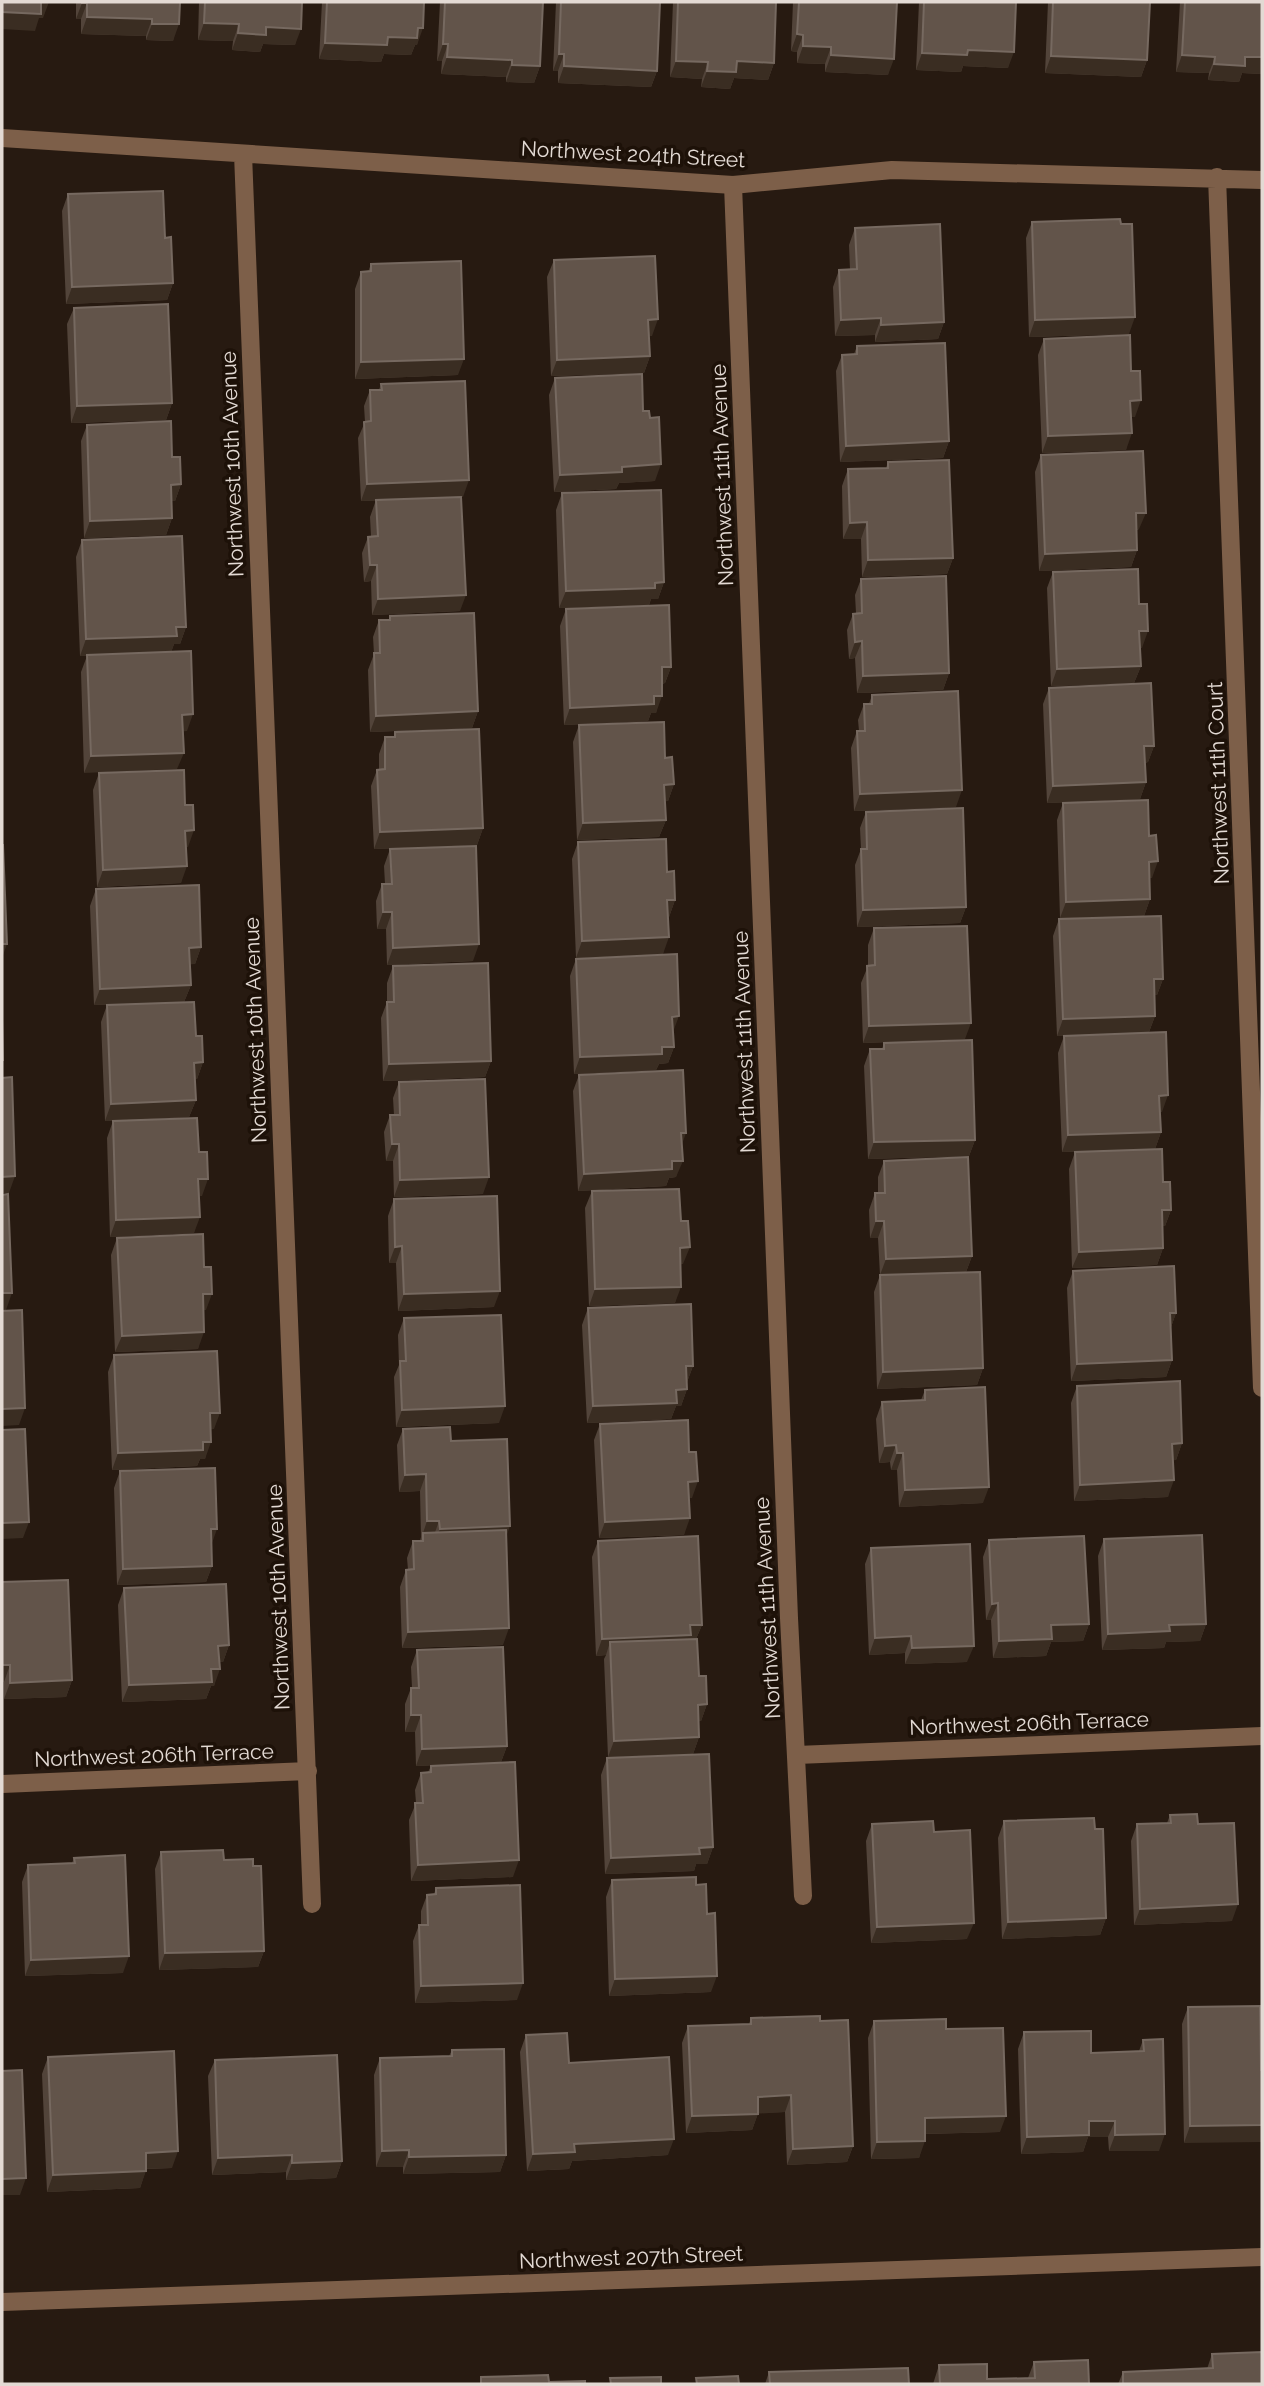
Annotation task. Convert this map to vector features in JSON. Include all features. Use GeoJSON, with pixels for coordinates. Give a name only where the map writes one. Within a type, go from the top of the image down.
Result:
{"type":"FeatureCollection","features":[{"type":"Feature","properties":{"kind":"street","name":"Northwest 204th Street"},"geometry":{"type":"LineString","coordinates":[[2,138],[733,185],[892,170],[1262,180]]}},
{"type":"Feature","properties":{"kind":"street","name":"Northwest 10th Avenue"},"geometry":{"type":"LineString","coordinates":[[243,154],[312,1904]]}},
{"type":"Feature","properties":{"kind":"street","name":"Northwest 11th Court"},"geometry":{"type":"LineString","coordinates":[[1217,177],[1262,1388]]}},
{"type":"Feature","properties":{"kind":"street","name":"Northwest 11th Avenue"},"geometry":{"type":"LineString","coordinates":[[733,185],[789,1618],[803,1896]]}},
{"type":"Feature","properties":{"kind":"street","name":"Northwest 206th Terrace"},"geometry":{"type":"LineString","coordinates":[[797,1755],[1262,1736]]}},
{"type":"Feature","properties":{"kind":"street","name":"Northwest 206th Terrace"},"geometry":{"type":"LineString","coordinates":[[2,1784],[308,1771]]}},
{"type":"Feature","properties":{"kind":"street","name":"Northwest 207th Street"},"geometry":{"type":"LineString","coordinates":[[2,2302],[1262,2256]]}},
{"type":"Feature","properties":{"kind":"building"},"geometry":{"type":"Polygon","coordinates":[[[2,2],[41,2],[41,14],[2,12],[2,2]]]}},
{"type":"Feature","properties":{"kind":"building"},"geometry":{"type":"Polygon","coordinates":[[[82,2],[180,2],[179,24],[152,24],[152,19],[87,17],[87,3],[82,2]]]}},
{"type":"Feature","properties":{"kind":"building"},"geometry":{"type":"Polygon","coordinates":[[[205,2],[302,2],[301,29],[266,27],[266,35],[238,33],[239,24],[204,23],[205,2]]]}},
{"type":"Feature","properties":{"kind":"building"},"geometry":{"type":"Polygon","coordinates":[[[327,2],[424,2],[423,28],[418,28],[417,38],[388,37],[387,45],[325,43],[327,2]]]}},
{"type":"Feature","properties":{"kind":"building"},"geometry":{"type":"Polygon","coordinates":[[[445,2],[543,2],[540,66],[512,65],[512,60],[447,57],[448,44],[443,44],[445,2]]]}},
{"type":"Feature","properties":{"kind":"building"},"geometry":{"type":"Polygon","coordinates":[[[561,2],[660,2],[657,71],[564,66],[564,54],[559,54],[561,2]]]}},
{"type":"Feature","properties":{"kind":"building"},"geometry":{"type":"Polygon","coordinates":[[[678,2],[776,2],[774,63],[737,61],[736,72],[707,71],[708,62],[676,61],[678,2]]]}},
{"type":"Feature","properties":{"kind":"building"},"geometry":{"type":"Polygon","coordinates":[[[799,2],[897,2],[894,59],[831,55],[831,47],[803,46],[803,35],[797,34],[799,2]]]}},
{"type":"Feature","properties":{"kind":"building"},"geometry":{"type":"Polygon","coordinates":[[[924,2],[1016,2],[1014,52],[968,50],[967,55],[922,53],[924,2]]]}},
{"type":"Feature","properties":{"kind":"building"},"geometry":{"type":"Polygon","coordinates":[[[1053,2],[1150,2],[1147,60],[1051,56],[1053,2]]]}},
{"type":"Feature","properties":{"kind":"building"},"geometry":{"type":"Polygon","coordinates":[[[1185,2],[1262,2],[1262,57],[1245,57],[1245,66],[1214,64],[1215,57],[1182,55],[1185,2]]]}},
{"type":"Feature","properties":{"kind":"building"},"geometry":{"type":"Polygon","coordinates":[[[163,191],[165,238],[171,237],[173,283],[72,287],[68,194],[163,191]]]}},
{"type":"Feature","properties":{"kind":"building"},"geometry":{"type":"Polygon","coordinates":[[[1120,219],[1121,224],[1132,224],[1135,317],[1035,320],[1032,222],[1120,219]]]}},
{"type":"Feature","properties":{"kind":"building"},"geometry":{"type":"Polygon","coordinates":[[[940,224],[944,322],[881,325],[881,318],[841,320],[839,270],[857,269],[855,228],[940,224]]]}},
{"type":"Feature","properties":{"kind":"building"},"geometry":{"type":"Polygon","coordinates":[[[655,256],[658,319],[648,320],[650,356],[557,360],[554,260],[655,256]]]}},
{"type":"Feature","properties":{"kind":"building"},"geometry":{"type":"Polygon","coordinates":[[[461,261],[464,359],[361,362],[361,272],[371,271],[371,264],[461,261]]]}},
{"type":"Feature","properties":{"kind":"building"},"geometry":{"type":"Polygon","coordinates":[[[168,304],[172,403],[77,406],[74,308],[168,304]]]}},
{"type":"Feature","properties":{"kind":"building"},"geometry":{"type":"Polygon","coordinates":[[[1130,335],[1131,371],[1140,371],[1141,400],[1130,401],[1132,433],[1048,436],[1044,339],[1130,335]]]}},
{"type":"Feature","properties":{"kind":"building"},"geometry":{"type":"Polygon","coordinates":[[[945,343],[949,441],[846,446],[842,355],[857,354],[857,346],[945,343]]]}},
{"type":"Feature","properties":{"kind":"building"},"geometry":{"type":"Polygon","coordinates":[[[642,374],[643,411],[649,411],[650,418],[659,417],[661,464],[622,467],[622,472],[560,475],[555,378],[642,374]]]}},
{"type":"Feature","properties":{"kind":"building"},"geometry":{"type":"Polygon","coordinates":[[[465,381],[469,480],[367,484],[364,422],[371,421],[370,390],[382,390],[381,384],[465,381]]]}},
{"type":"Feature","properties":{"kind":"building"},"geometry":{"type":"Polygon","coordinates":[[[171,421],[172,457],[180,457],[181,484],[171,485],[172,518],[90,521],[87,425],[171,421]]]}},
{"type":"Feature","properties":{"kind":"building"},"geometry":{"type":"Polygon","coordinates":[[[1143,451],[1146,513],[1136,513],[1137,550],[1045,554],[1041,455],[1143,451]]]}},
{"type":"Feature","properties":{"kind":"building"},"geometry":{"type":"Polygon","coordinates":[[[949,460],[953,558],[868,560],[867,522],[850,523],[848,469],[888,468],[888,462],[949,460]]]}},
{"type":"Feature","properties":{"kind":"building"},"geometry":{"type":"Polygon","coordinates":[[[661,490],[664,582],[655,583],[655,588],[566,591],[562,493],[661,490]]]}},
{"type":"Feature","properties":{"kind":"building"},"geometry":{"type":"Polygon","coordinates":[[[461,497],[466,595],[378,599],[377,565],[370,565],[368,537],[378,536],[376,500],[461,497]]]}},
{"type":"Feature","properties":{"kind":"building"},"geometry":{"type":"Polygon","coordinates":[[[182,536],[186,627],[176,627],[177,636],[86,639],[82,540],[182,536]]]}},
{"type":"Feature","properties":{"kind":"building"},"geometry":{"type":"Polygon","coordinates":[[[1138,569],[1139,604],[1147,604],[1148,631],[1139,631],[1141,666],[1057,669],[1053,572],[1138,569]]]}},
{"type":"Feature","properties":{"kind":"building"},"geometry":{"type":"Polygon","coordinates":[[[946,576],[949,673],[863,676],[862,641],[855,642],[853,614],[862,613],[861,579],[946,576]]]}},
{"type":"Feature","properties":{"kind":"building"},"geometry":{"type":"Polygon","coordinates":[[[669,605],[671,667],[662,667],[662,696],[654,696],[654,704],[570,708],[566,609],[669,605]]]}},
{"type":"Feature","properties":{"kind":"building"},"geometry":{"type":"Polygon","coordinates":[[[474,613],[478,711],[376,716],[374,653],[380,653],[379,620],[390,620],[390,616],[474,613]]]}},
{"type":"Feature","properties":{"kind":"building"},"geometry":{"type":"Polygon","coordinates":[[[191,651],[193,714],[182,715],[184,753],[91,756],[87,655],[191,651]]]}},
{"type":"Feature","properties":{"kind":"building"},"geometry":{"type":"Polygon","coordinates":[[[1151,683],[1154,746],[1144,746],[1146,782],[1053,786],[1049,688],[1151,683]]]}},
{"type":"Feature","properties":{"kind":"building"},"geometry":{"type":"Polygon","coordinates":[[[958,691],[962,790],[860,794],[857,731],[865,731],[864,704],[872,704],[872,695],[958,691]]]}},
{"type":"Feature","properties":{"kind":"building"},"geometry":{"type":"Polygon","coordinates":[[[664,722],[665,758],[672,757],[674,784],[664,785],[666,820],[583,823],[579,725],[664,722]]]}},
{"type":"Feature","properties":{"kind":"building"},"geometry":{"type":"Polygon","coordinates":[[[479,729],[483,828],[380,832],[377,770],[385,769],[385,737],[395,737],[395,732],[479,729]]]}},
{"type":"Feature","properties":{"kind":"building"},"geometry":{"type":"Polygon","coordinates":[[[184,770],[185,805],[193,805],[194,830],[185,831],[187,866],[103,870],[99,773],[184,770]]]}},
{"type":"Feature","properties":{"kind":"building"},"geometry":{"type":"Polygon","coordinates":[[[1148,800],[1149,836],[1156,835],[1158,861],[1149,862],[1150,899],[1066,902],[1063,803],[1148,800]]]}},
{"type":"Feature","properties":{"kind":"building"},"geometry":{"type":"Polygon","coordinates":[[[963,808],[966,907],[863,910],[861,849],[867,849],[866,812],[963,808]]]}},
{"type":"Feature","properties":{"kind":"building"},"geometry":{"type":"Polygon","coordinates":[[[666,839],[667,872],[674,871],[675,900],[667,900],[669,937],[582,941],[578,842],[666,839]]]}},
{"type":"Feature","properties":{"kind":"building"},"geometry":{"type":"Polygon","coordinates":[[[3,845],[7,944],[2,944],[3,845]]]}},
{"type":"Feature","properties":{"kind":"building"},"geometry":{"type":"Polygon","coordinates":[[[476,846],[479,944],[393,948],[392,912],[383,912],[382,884],[392,884],[390,849],[476,846]]]}},
{"type":"Feature","properties":{"kind":"building"},"geometry":{"type":"Polygon","coordinates":[[[199,885],[201,947],[189,948],[191,985],[100,989],[96,889],[199,885]]]}},
{"type":"Feature","properties":{"kind":"building"},"geometry":{"type":"Polygon","coordinates":[[[1161,916],[1163,979],[1154,979],[1155,1016],[1063,1019],[1059,919],[1161,916]]]}},
{"type":"Feature","properties":{"kind":"building"},"geometry":{"type":"Polygon","coordinates":[[[967,926],[971,1023],[869,1026],[867,966],[875,965],[874,928],[967,926]]]}},
{"type":"Feature","properties":{"kind":"building"},"geometry":{"type":"Polygon","coordinates":[[[677,954],[679,1016],[672,1017],[674,1047],[662,1047],[662,1054],[580,1057],[576,959],[677,954]]]}},
{"type":"Feature","properties":{"kind":"building"},"geometry":{"type":"Polygon","coordinates":[[[488,963],[491,1061],[389,1064],[387,1002],[394,1002],[393,966],[488,963]]]}},
{"type":"Feature","properties":{"kind":"building"},"geometry":{"type":"Polygon","coordinates":[[[194,1002],[196,1036],[202,1036],[203,1062],[194,1063],[196,1100],[111,1104],[107,1005],[194,1002]]]}},
{"type":"Feature","properties":{"kind":"building"},"geometry":{"type":"Polygon","coordinates":[[[1166,1032],[1168,1095],[1159,1096],[1161,1132],[1068,1135],[1064,1036],[1166,1032]]]}},
{"type":"Feature","properties":{"kind":"building"},"geometry":{"type":"Polygon","coordinates":[[[972,1040],[975,1140],[874,1142],[870,1049],[884,1049],[884,1043],[972,1040]]]}},
{"type":"Feature","properties":{"kind":"building"},"geometry":{"type":"Polygon","coordinates":[[[683,1070],[686,1133],[681,1133],[683,1161],[672,1161],[672,1169],[584,1174],[579,1075],[683,1070]]]}},
{"type":"Feature","properties":{"kind":"building"},"geometry":{"type":"Polygon","coordinates":[[[12,1077],[15,1176],[2,1177],[2,1078],[12,1077]]]}},
{"type":"Feature","properties":{"kind":"building"},"geometry":{"type":"Polygon","coordinates":[[[485,1079],[489,1177],[400,1180],[399,1144],[392,1144],[390,1115],[400,1115],[399,1082],[485,1079]]]}},
{"type":"Feature","properties":{"kind":"building"},"geometry":{"type":"Polygon","coordinates":[[[197,1118],[199,1152],[207,1152],[208,1179],[198,1179],[200,1217],[116,1220],[113,1121],[197,1118]]]}},
{"type":"Feature","properties":{"kind":"building"},"geometry":{"type":"Polygon","coordinates":[[[1162,1149],[1163,1182],[1170,1182],[1171,1210],[1162,1210],[1163,1248],[1079,1252],[1075,1152],[1162,1149]]]}},
{"type":"Feature","properties":{"kind":"building"},"geometry":{"type":"Polygon","coordinates":[[[968,1157],[972,1256],[886,1259],[884,1221],[876,1221],[875,1193],[885,1193],[884,1161],[968,1157]]]}},
{"type":"Feature","properties":{"kind":"building"},"geometry":{"type":"Polygon","coordinates":[[[679,1189],[681,1221],[688,1221],[690,1247],[680,1248],[681,1287],[595,1289],[592,1191],[679,1189]]]}},
{"type":"Feature","properties":{"kind":"building"},"geometry":{"type":"Polygon","coordinates":[[[8,1194],[12,1293],[2,1293],[2,1195],[8,1194]]]}},
{"type":"Feature","properties":{"kind":"building"},"geometry":{"type":"Polygon","coordinates":[[[497,1196],[500,1291],[404,1294],[402,1246],[395,1247],[394,1199],[497,1196]]]}},
{"type":"Feature","properties":{"kind":"building"},"geometry":{"type":"Polygon","coordinates":[[[203,1234],[204,1267],[211,1267],[212,1294],[203,1294],[204,1332],[122,1336],[117,1238],[203,1234]]]}},
{"type":"Feature","properties":{"kind":"building"},"geometry":{"type":"Polygon","coordinates":[[[1174,1266],[1176,1313],[1170,1313],[1172,1360],[1077,1364],[1073,1271],[1174,1266]]]}},
{"type":"Feature","properties":{"kind":"building"},"geometry":{"type":"Polygon","coordinates":[[[980,1272],[983,1368],[883,1372],[880,1275],[980,1272]]]}},
{"type":"Feature","properties":{"kind":"building"},"geometry":{"type":"Polygon","coordinates":[[[691,1304],[693,1366],[686,1366],[687,1389],[676,1390],[677,1403],[593,1406],[588,1308],[691,1304]]]}},
{"type":"Feature","properties":{"kind":"building"},"geometry":{"type":"Polygon","coordinates":[[[22,1310],[25,1408],[2,1409],[2,1311],[22,1310]]]}},
{"type":"Feature","properties":{"kind":"building"},"geometry":{"type":"Polygon","coordinates":[[[501,1315],[505,1406],[402,1410],[400,1361],[406,1361],[404,1318],[501,1315]]]}},
{"type":"Feature","properties":{"kind":"building"},"geometry":{"type":"Polygon","coordinates":[[[217,1351],[220,1413],[210,1413],[211,1442],[203,1442],[203,1450],[118,1453],[114,1355],[217,1351]]]}},
{"type":"Feature","properties":{"kind":"building"},"geometry":{"type":"Polygon","coordinates":[[[1180,1381],[1182,1443],[1172,1444],[1174,1480],[1080,1485],[1077,1386],[1180,1381]]]}},
{"type":"Feature","properties":{"kind":"building"},"geometry":{"type":"Polygon","coordinates":[[[985,1387],[989,1487],[905,1490],[903,1453],[897,1453],[896,1445],[885,1446],[882,1402],[925,1400],[925,1390],[985,1387]]]}},
{"type":"Feature","properties":{"kind":"building"},"geometry":{"type":"Polygon","coordinates":[[[688,1420],[689,1452],[696,1452],[698,1481],[688,1482],[690,1518],[605,1522],[600,1424],[688,1420]]]}},
{"type":"Feature","properties":{"kind":"building"},"geometry":{"type":"Polygon","coordinates":[[[450,1427],[451,1441],[507,1439],[510,1526],[440,1529],[439,1521],[427,1521],[426,1474],[405,1475],[403,1429],[450,1427]]]}},
{"type":"Feature","properties":{"kind":"building"},"geometry":{"type":"Polygon","coordinates":[[[25,1429],[29,1522],[2,1523],[2,1430],[25,1429]]]}},
{"type":"Feature","properties":{"kind":"building"},"geometry":{"type":"Polygon","coordinates":[[[215,1468],[217,1529],[211,1529],[212,1566],[123,1569],[120,1471],[215,1468]]]}},
{"type":"Feature","properties":{"kind":"building"},"geometry":{"type":"Polygon","coordinates":[[[506,1530],[509,1628],[408,1632],[406,1570],[414,1569],[413,1541],[423,1541],[423,1533],[506,1530]]]}},
{"type":"Feature","properties":{"kind":"building"},"geometry":{"type":"Polygon","coordinates":[[[1202,1535],[1206,1624],[1169,1625],[1170,1631],[1108,1634],[1104,1539],[1202,1535]]]}},
{"type":"Feature","properties":{"kind":"building"},"geometry":{"type":"Polygon","coordinates":[[[698,1536],[702,1625],[690,1625],[691,1635],[602,1639],[598,1541],[698,1536]]]}},
{"type":"Feature","properties":{"kind":"building"},"geometry":{"type":"Polygon","coordinates":[[[1084,1536],[1089,1624],[1051,1625],[1052,1639],[999,1641],[998,1603],[992,1604],[989,1540],[1084,1536]]]}},
{"type":"Feature","properties":{"kind":"building"},"geometry":{"type":"Polygon","coordinates":[[[970,1544],[974,1646],[912,1648],[911,1636],[875,1638],[871,1548],[970,1544]]]}},
{"type":"Feature","properties":{"kind":"building"},"geometry":{"type":"Polygon","coordinates":[[[68,1580],[72,1680],[10,1683],[10,1665],[2,1665],[2,1582],[68,1580]]]}},
{"type":"Feature","properties":{"kind":"building"},"geometry":{"type":"Polygon","coordinates":[[[226,1584],[229,1645],[218,1646],[220,1669],[211,1669],[212,1682],[129,1685],[124,1588],[226,1584]]]}},
{"type":"Feature","properties":{"kind":"building"},"geometry":{"type":"Polygon","coordinates":[[[697,1639],[699,1676],[706,1676],[707,1704],[698,1705],[699,1737],[614,1741],[610,1642],[697,1639]]]}},
{"type":"Feature","properties":{"kind":"building"},"geometry":{"type":"Polygon","coordinates":[[[503,1647],[507,1746],[422,1749],[421,1715],[411,1715],[411,1688],[419,1688],[417,1650],[503,1647]]]}},
{"type":"Feature","properties":{"kind":"building"},"geometry":{"type":"Polygon","coordinates":[[[709,1754],[713,1847],[699,1848],[700,1854],[611,1858],[607,1758],[709,1754]]]}},
{"type":"Feature","properties":{"kind":"building"},"geometry":{"type":"Polygon","coordinates":[[[515,1762],[519,1860],[418,1865],[415,1803],[423,1803],[421,1773],[431,1772],[431,1766],[515,1762]]]}},
{"type":"Feature","properties":{"kind":"building"},"geometry":{"type":"Polygon","coordinates":[[[1197,1814],[1198,1824],[1234,1823],[1238,1904],[1140,1909],[1137,1824],[1171,1823],[1170,1815],[1197,1814]]]}},
{"type":"Feature","properties":{"kind":"building"},"geometry":{"type":"Polygon","coordinates":[[[1094,1818],[1095,1829],[1103,1829],[1106,1918],[1008,1922],[1004,1821],[1094,1818]]]}},
{"type":"Feature","properties":{"kind":"building"},"geometry":{"type":"Polygon","coordinates":[[[933,1821],[934,1832],[970,1830],[974,1923],[877,1927],[872,1824],[933,1821]]]}},
{"type":"Feature","properties":{"kind":"building"},"geometry":{"type":"Polygon","coordinates":[[[223,1850],[224,1860],[253,1859],[253,1866],[261,1866],[264,1951],[165,1953],[161,1852],[223,1850]]]}},
{"type":"Feature","properties":{"kind":"building"},"geometry":{"type":"Polygon","coordinates":[[[125,1855],[129,1956],[31,1960],[28,1865],[75,1863],[74,1858],[125,1855]]]}},
{"type":"Feature","properties":{"kind":"building"},"geometry":{"type":"Polygon","coordinates":[[[696,1877],[696,1885],[706,1884],[707,1914],[715,1913],[717,1976],[615,1979],[612,1880],[696,1877]]]}},
{"type":"Feature","properties":{"kind":"building"},"geometry":{"type":"Polygon","coordinates":[[[520,1885],[523,1983],[421,1986],[419,1925],[428,1925],[427,1895],[436,1894],[436,1888],[520,1885]]]}},
{"type":"Feature","properties":{"kind":"building"},"geometry":{"type":"Polygon","coordinates":[[[1260,2006],[1262,2125],[1190,2126],[1188,2007],[1260,2006]]]}},
{"type":"Feature","properties":{"kind":"building"},"geometry":{"type":"Polygon","coordinates":[[[820,2016],[820,2021],[848,2020],[853,2146],[793,2149],[791,2095],[758,2097],[758,2114],[692,2116],[688,2026],[751,2024],[751,2018],[820,2016]]]}},
{"type":"Feature","properties":{"kind":"building"},"geometry":{"type":"Polygon","coordinates":[[[946,2019],[946,2029],[1003,2028],[1006,2116],[925,2118],[925,2141],[877,2142],[874,2021],[946,2019]]]}},
{"type":"Feature","properties":{"kind":"building"},"geometry":{"type":"Polygon","coordinates":[[[1091,2031],[1091,2053],[1144,2051],[1143,2040],[1163,2039],[1165,2134],[1115,2135],[1115,2121],[1089,2121],[1089,2135],[1027,2137],[1024,2032],[1091,2031]]]}},
{"type":"Feature","properties":{"kind":"building"},"geometry":{"type":"Polygon","coordinates":[[[567,2033],[569,2063],[669,2057],[674,2139],[574,2144],[575,2152],[533,2154],[526,2035],[567,2033]]]}},
{"type":"Feature","properties":{"kind":"building"},"geometry":{"type":"Polygon","coordinates":[[[504,2049],[506,2155],[409,2157],[409,2150],[382,2151],[380,2058],[452,2056],[452,2050],[504,2049]]]}},
{"type":"Feature","properties":{"kind":"building"},"geometry":{"type":"Polygon","coordinates":[[[174,2051],[178,2151],[146,2153],[146,2171],[53,2175],[48,2057],[174,2051]]]}},
{"type":"Feature","properties":{"kind":"building"},"geometry":{"type":"Polygon","coordinates":[[[337,2055],[342,2161],[292,2163],[292,2155],[218,2158],[215,2060],[337,2055]]]}},
{"type":"Feature","properties":{"kind":"building"},"geometry":{"type":"Polygon","coordinates":[[[22,2070],[26,2178],[2,2179],[2,2071],[22,2070]]]}},
{"type":"Feature","properties":{"kind":"building"},"geometry":{"type":"Polygon","coordinates":[[[1262,2352],[1262,2384],[1123,2384],[1123,2372],[1213,2368],[1212,2354],[1262,2352]]]}},
{"type":"Feature","properties":{"kind":"building"},"geometry":{"type":"Polygon","coordinates":[[[1088,2360],[1089,2384],[940,2384],[939,2365],[987,2364],[987,2379],[1035,2378],[1034,2362],[1088,2360]]]}},
{"type":"Feature","properties":{"kind":"building"},"geometry":{"type":"Polygon","coordinates":[[[908,2368],[909,2384],[770,2384],[769,2372],[908,2368]]]}},
{"type":"Feature","properties":{"kind":"building"},"geometry":{"type":"Polygon","coordinates":[[[548,2375],[549,2382],[585,2381],[585,2384],[481,2384],[481,2377],[548,2375]]]}},
{"type":"Feature","properties":{"kind":"building"},"geometry":{"type":"Polygon","coordinates":[[[738,2376],[739,2384],[697,2384],[696,2378],[738,2376]]]}},
{"type":"Feature","properties":{"kind":"building"},"geometry":{"type":"Polygon","coordinates":[[[661,2377],[661,2384],[611,2384],[610,2378],[661,2377]]]}}]}
